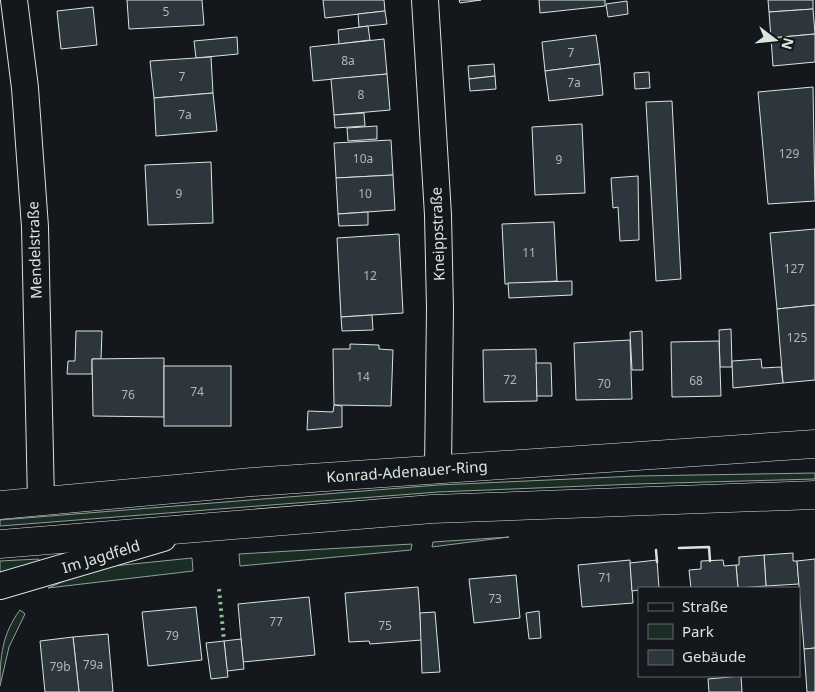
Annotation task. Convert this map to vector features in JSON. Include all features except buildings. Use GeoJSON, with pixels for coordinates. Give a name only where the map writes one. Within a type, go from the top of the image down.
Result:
{"type":"FeatureCollection","features":[{"type":"Feature","properties":{"kind":"main road","name":"Konrad-Adenauer-Ring"},"geometry":{"type":"LineString","coordinates":[[0,505],[252,482],[815,444]]}},
{"type":"Feature","properties":{"kind":"main road"},"geometry":{"type":"LineString","coordinates":[[0,544],[432,509],[815,495]]}},
{"type":"Feature","properties":{"kind":"street","name":"Mendelstraße"},"geometry":{"type":"LineString","coordinates":[[14,0],[25,88],[35,227],[41,501]]}},
{"type":"Feature","properties":{"kind":"street","name":"Kneippstraße"},"geometry":{"type":"LineString","coordinates":[[425,0],[438,215],[440,308],[438,469]]}},
{"type":"Feature","properties":{"kind":"street","name":"Im Jagdfeld"},"geometry":{"type":"LineString","coordinates":[[0,588],[205,526]]}},
{"type":"Feature","properties":{"kind":"green space"},"geometry":{"type":"Polygon","coordinates":[[[815,473],[815,479],[438,492],[0,526],[0,520],[438,485],[637,476],[815,473]]]}},
{"type":"Feature","properties":{"kind":"green space"},"geometry":{"type":"Polygon","coordinates":[[[509,537],[432,547],[433,542],[509,537]]]}},
{"type":"Feature","properties":{"kind":"green space"},"geometry":{"type":"Polygon","coordinates":[[[412,544],[411,550],[240,566],[239,554],[412,544]]]}},
{"type":"Feature","properties":{"kind":"green space"},"geometry":{"type":"Polygon","coordinates":[[[192,558],[193,571],[48,588],[76,576],[113,566],[192,558]]]}},
{"type":"Feature","properties":{"kind":"green space"},"geometry":{"type":"Polygon","coordinates":[[[39,559],[38,565],[0,572],[0,561],[39,559]]]}},
{"type":"Feature","properties":{"kind":"green space"},"geometry":{"type":"Polygon","coordinates":[[[20,610],[25,614],[9,647],[0,686],[3,646],[9,628],[20,610]]]}},
{"type":"Feature","properties":{"kind":"hedge"},"geometry":{"type":"LineString","coordinates":[[219,589],[224,641]]}},
{"type":"Feature","properties":{"kind":"wall"},"geometry":{"type":"LineString","coordinates":[[679,548],[709,547],[710,561]]}},
{"type":"Feature","properties":{"kind":"wall"},"geometry":{"type":"LineString","coordinates":[[656,550],[657,562]]}}]}
